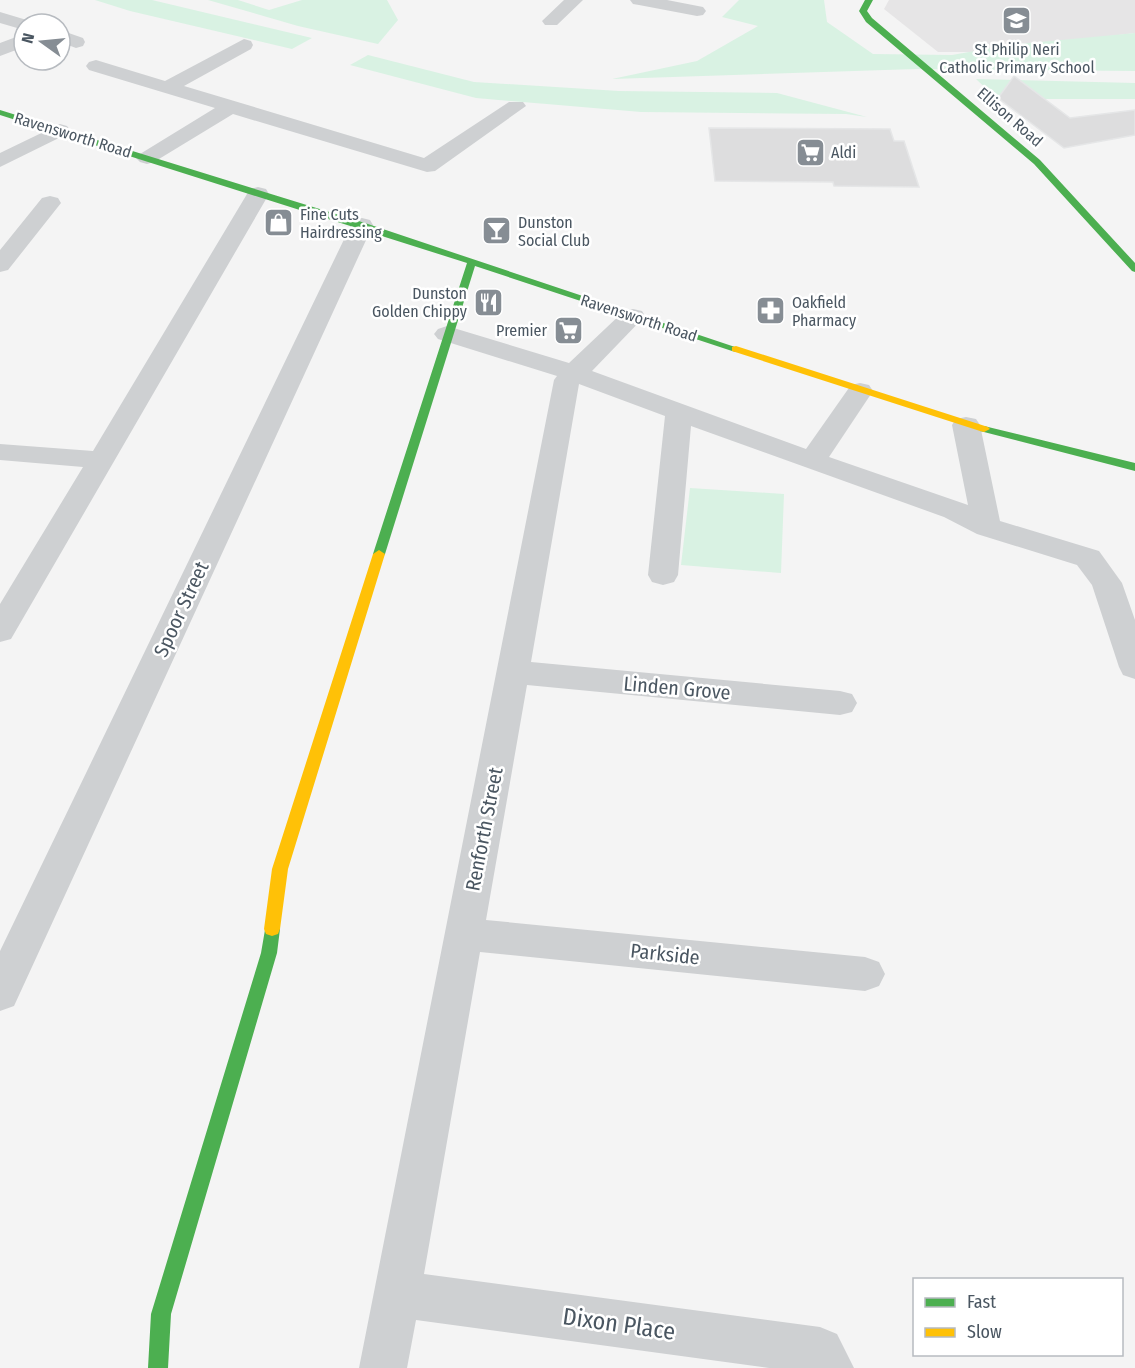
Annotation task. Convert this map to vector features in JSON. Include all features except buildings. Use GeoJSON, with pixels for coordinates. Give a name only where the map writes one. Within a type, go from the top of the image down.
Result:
{"type":"FeatureCollection","features":[{"type":"Feature","properties":{"kind":"street"},"geometry":{"type":"LineString","coordinates":[[551,21],[574,0]]}},
{"type":"Feature","properties":{"kind":"street"},"geometry":{"type":"LineString","coordinates":[[639,0],[697,11]]}},
{"type":"Feature","properties":{"kind":"street","name":"Ellison Road"},"geometry":{"type":"LineString","coordinates":[[869,0],[863,11],[868,20],[1037,162],[1135,269]]}},
{"type":"Feature","properties":{"kind":"street"},"geometry":{"type":"LineString","coordinates":[[166,88],[244,45]]}},
{"type":"Feature","properties":{"kind":"street"},"geometry":{"type":"LineString","coordinates":[[96,66],[427,166],[516,106]]}},
{"type":"Feature","properties":{"kind":"street","name":"Ravensworth Road"},"geometry":{"type":"LineString","coordinates":[[147,158],[229,108]]}},
{"type":"Feature","properties":{"kind":"street","name":"Ravensworth Road"},"geometry":{"type":"LineString","coordinates":[[0,112],[362,225],[966,425],[1135,467]]}},
{"type":"Feature","properties":{"kind":"street"},"geometry":{"type":"LineString","coordinates":[[0,161],[60,130]]}},
{"type":"Feature","properties":{"kind":"street"},"geometry":{"type":"LineString","coordinates":[[0,631],[258,194]]}},
{"type":"Feature","properties":{"kind":"street"},"geometry":{"type":"LineString","coordinates":[[0,265],[50,203]]}},
{"type":"Feature","properties":{"kind":"street","name":"Spoor Street"},"geometry":{"type":"LineString","coordinates":[[0,993],[362,225]]}},
{"type":"Feature","properties":{"kind":"street"},"geometry":{"type":"LineString","coordinates":[[158,1368],[161,1314],[269,953],[280,869],[384,543],[447,334],[472,261]]}},
{"type":"Feature","properties":{"kind":"street","name":"Renforth Street"},"geometry":{"type":"LineString","coordinates":[[383,1368],[567,380],[633,316]]}},
{"type":"Feature","properties":{"kind":"street"},"geometry":{"type":"LineString","coordinates":[[447,334],[574,373],[679,412],[815,457],[954,510],[987,527],[1088,558],[1107,583],[1135,667]]}},
{"type":"Feature","properties":{"kind":"street"},"geometry":{"type":"LineString","coordinates":[[815,457],[860,391]]}},
{"type":"Feature","properties":{"kind":"street"},"geometry":{"type":"LineString","coordinates":[[663,575],[679,412]]}},
{"type":"Feature","properties":{"kind":"street"},"geometry":{"type":"LineString","coordinates":[[966,425],[987,527]]}},
{"type":"Feature","properties":{"kind":"street"},"geometry":{"type":"LineString","coordinates":[[1,452],[101,460]]}},
{"type":"Feature","properties":{"kind":"street","name":"Linden Grove"},"geometry":{"type":"LineString","coordinates":[[513,672],[840,703]]}},
{"type":"Feature","properties":{"kind":"street","name":"Parkside"},"geometry":{"type":"LineString","coordinates":[[464,934],[865,974]]}},
{"type":"Feature","properties":{"kind":"street","name":"Dixon Place"},"geometry":{"type":"LineString","coordinates":[[398,1294],[820,1351],[830,1368]]}},
{"type":"Feature","properties":{"kind":"shaded area","name":"St Philip Neri Catholic Primary School"},"geometry":{"type":"Polygon","coordinates":[[[889,0],[1135,0],[1135,33],[975,52],[938,52],[884,9],[889,0]]]}},
{"type":"Feature","properties":{"kind":"green space"},"geometry":{"type":"Polygon","coordinates":[[[95,0],[152,0],[312,38],[292,49],[130,11],[95,0]]]}},
{"type":"Feature","properties":{"kind":"green space"},"geometry":{"type":"Polygon","coordinates":[[[208,0],[238,0],[269,10],[302,0],[387,0],[398,20],[378,44],[298,26],[208,0]]]}},
{"type":"Feature","properties":{"kind":"green space"},"geometry":{"type":"Polygon","coordinates":[[[739,0],[824,0],[827,22],[873,54],[952,55],[1009,45],[1135,33],[1135,71],[916,69],[612,79],[697,61],[758,26],[722,17],[739,0]]]}},
{"type":"Feature","properties":{"kind":"green space"},"geometry":{"type":"Polygon","coordinates":[[[368,55],[474,82],[619,91],[777,93],[867,117],[846,114],[641,112],[476,98],[350,65],[368,55]]]}},
{"type":"Feature","properties":{"kind":"green space"},"geometry":{"type":"Polygon","coordinates":[[[976,79],[1135,83],[1135,99],[997,99],[976,79]]]}},
{"type":"Feature","properties":{"kind":"green space"},"geometry":{"type":"Polygon","coordinates":[[[690,488],[784,494],[781,573],[681,565],[690,488]]]}},
{"type":"Feature","properties":{"kind":"traffic: fast"},"geometry":{"type":"LineString","coordinates":[[869,0],[863,11],[869,20],[1037,162],[1135,269]]}},
{"type":"Feature","properties":{"kind":"traffic: fast"},"geometry":{"type":"LineString","coordinates":[[0,112],[362,225],[736,349]]}},
{"type":"Feature","properties":{"kind":"traffic: fast"},"geometry":{"type":"LineString","coordinates":[[379,554],[472,261]]}},
{"type":"Feature","properties":{"kind":"traffic: fast"},"geometry":{"type":"LineString","coordinates":[[984,429],[1135,467]]}},
{"type":"Feature","properties":{"kind":"traffic: fast"},"geometry":{"type":"LineString","coordinates":[[158,1368],[161,1314],[269,953],[272,929]]}},
{"type":"Feature","properties":{"kind":"traffic: slow"},"geometry":{"type":"LineString","coordinates":[[736,349],[984,429]]}},
{"type":"Feature","properties":{"kind":"traffic: slow"},"geometry":{"type":"LineString","coordinates":[[272,929],[280,869],[379,554]]}},
{"type":"Feature","properties":{"kind":"place","name":"St Philip Neri Catholic Primary School"},"geometry":{"type":"Point","coordinates":[1017,21]}},
{"type":"Feature","properties":{"kind":"place","name":"Aldi"},"geometry":{"type":"Point","coordinates":[810,152]}},
{"type":"Feature","properties":{"kind":"place","name":"Fine Cuts Hairdressing"},"geometry":{"type":"Point","coordinates":[279,223]}},
{"type":"Feature","properties":{"kind":"place","name":"Dunston Social Club"},"geometry":{"type":"Point","coordinates":[497,231]}},
{"type":"Feature","properties":{"kind":"place","name":"Dunston Golden Chippy"},"geometry":{"type":"Point","coordinates":[488,302]}},
{"type":"Feature","properties":{"kind":"place","name":"Oakfield Pharmacy"},"geometry":{"type":"Point","coordinates":[771,311]}},
{"type":"Feature","properties":{"kind":"place","name":"Premier"},"geometry":{"type":"Point","coordinates":[568,330]}}]}
